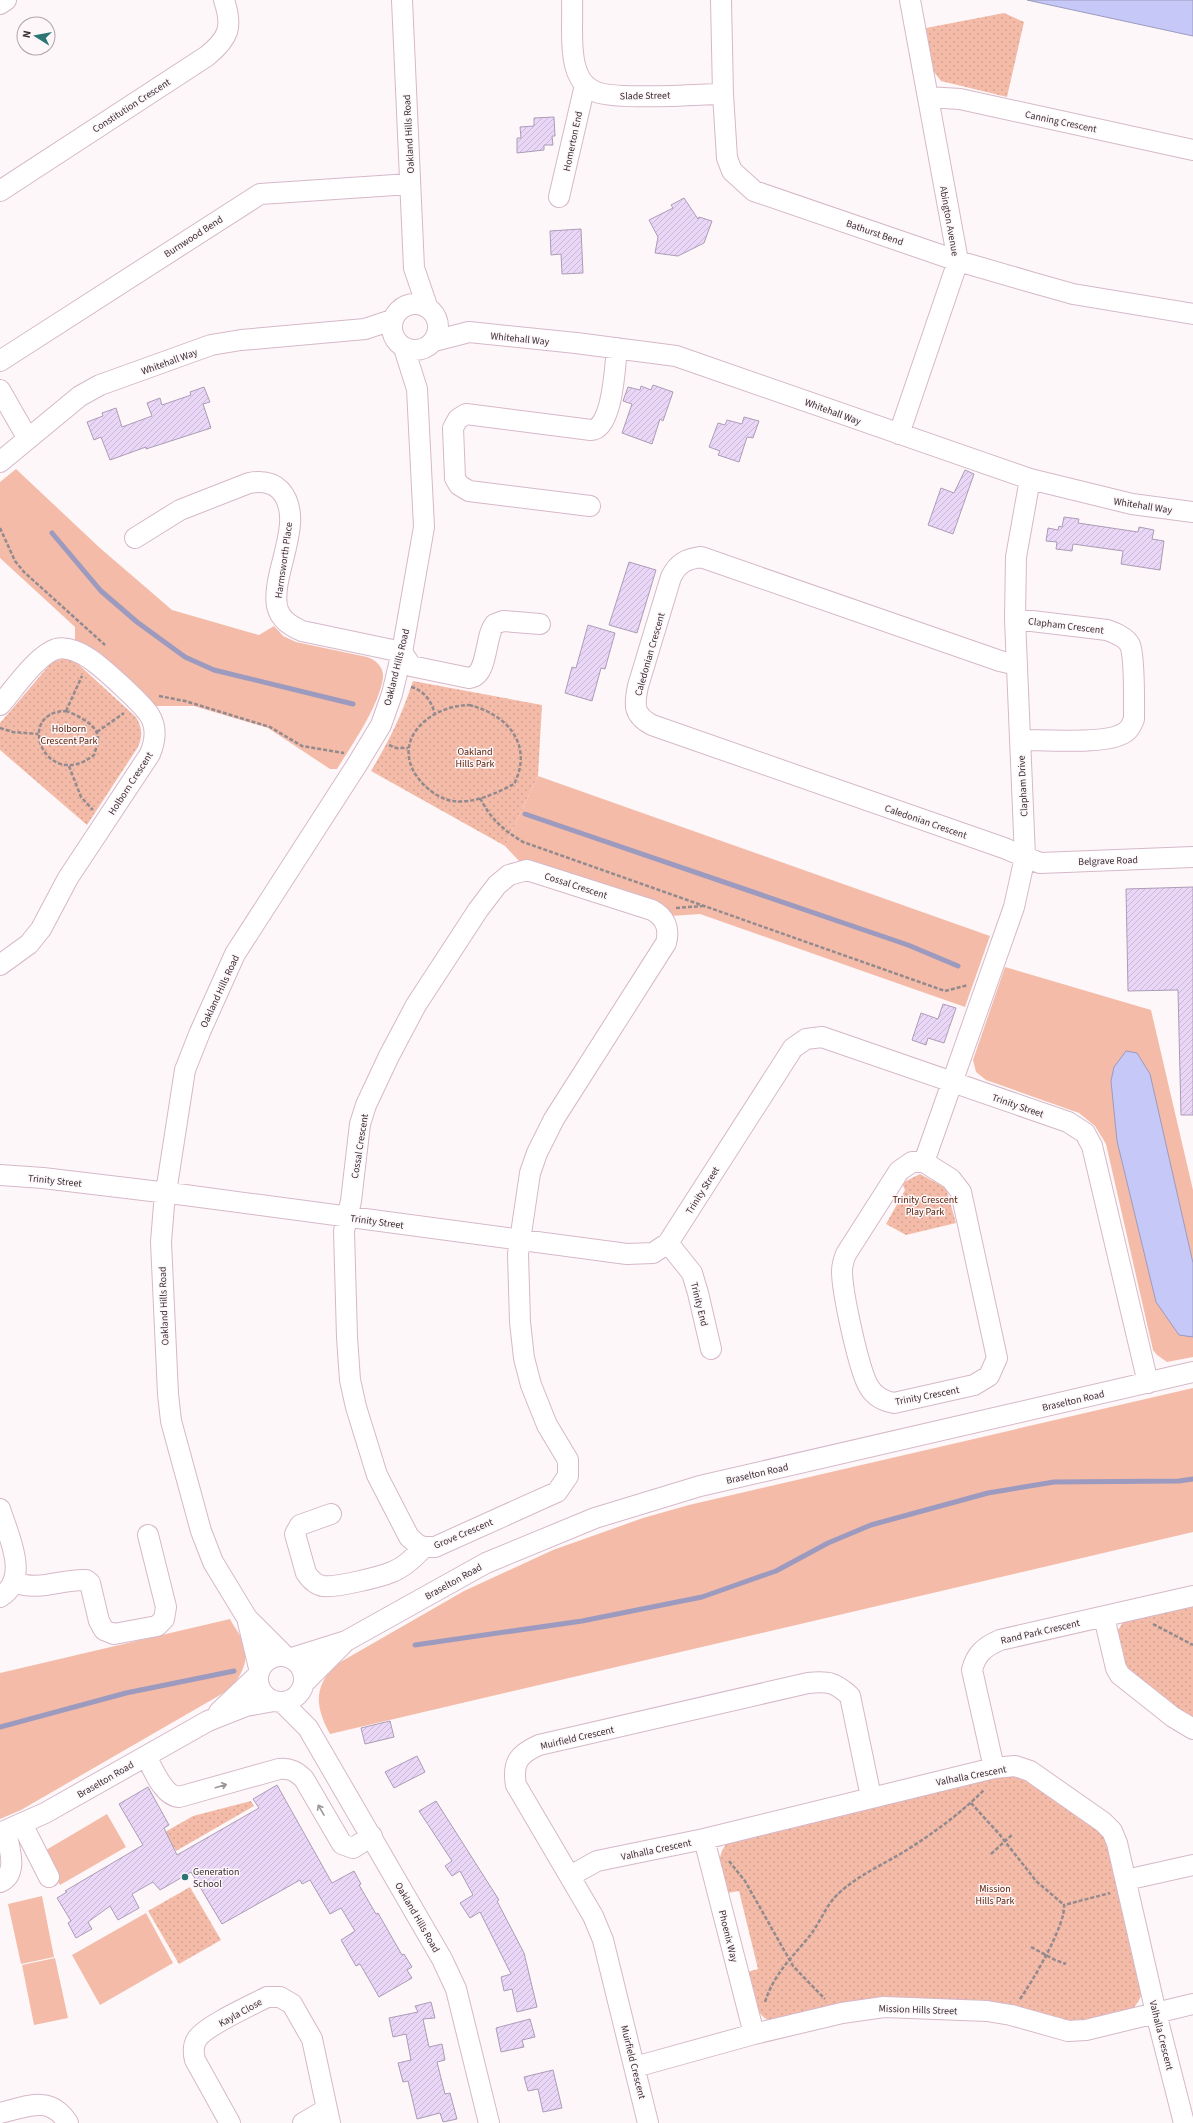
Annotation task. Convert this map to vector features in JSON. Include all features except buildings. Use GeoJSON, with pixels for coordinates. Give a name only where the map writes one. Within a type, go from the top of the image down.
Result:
{"type":"FeatureCollection","features":[{"type":"Feature","properties":{"kind":"street"},"geometry":{"type":"LineString","coordinates":[[0,4],[6,0]]}},
{"type":"Feature","properties":{"kind":"street","name":"Constitution Crescent"},"geometry":{"type":"LineString","coordinates":[[0,190],[207,56],[220,46],[227,35],[230,24],[224,0]]}},
{"type":"Feature","properties":{"kind":"street","name":"Oakland Hills Road"},"geometry":{"type":"LineString","coordinates":[[288,1657],[247,1618],[213,1562],[201,1531],[171,1421],[166,1363],[161,1242],[166,1193],[185,1070],[200,1032],[235,954],[360,760],[380,725],[395,682],[402,652],[424,527],[417,389],[398,328],[414,268],[402,0]]}},
{"type":"Feature","properties":{"kind":"street"},"geometry":{"type":"LineString","coordinates":[[572,0],[574,63],[579,76],[585,85]]}},
{"type":"Feature","properties":{"kind":"street","name":"Bathurst Bend"},"geometry":{"type":"LineString","coordinates":[[721,0],[723,94],[727,158],[732,171],[754,191],[958,261],[1073,294],[1193,314]]}},
{"type":"Feature","properties":{"kind":"street","name":"Abington Avenue"},"geometry":{"type":"LineString","coordinates":[[899,434],[958,261],[910,0]]}},
{"type":"Feature","properties":{"kind":"street","name":"Slade Street"},"geometry":{"type":"LineString","coordinates":[[585,85],[595,92],[616,96],[723,94]]}},
{"type":"Feature","properties":{"kind":"street","name":"Homerton End"},"geometry":{"type":"LineString","coordinates":[[560,197],[585,85]]}},
{"type":"Feature","properties":{"kind":"street","name":"Canning Crescent"},"geometry":{"type":"LineString","coordinates":[[928,97],[960,99],[1193,150]]}},
{"type":"Feature","properties":{"kind":"street","name":"Burnwood Bend"},"geometry":{"type":"LineString","coordinates":[[0,361],[260,194],[410,184]]}},
{"type":"Feature","properties":{"kind":"street","name":"Oakland Hills Road"},"geometry":{"type":"LineString","coordinates":[[414,268],[432,311]]}},
{"type":"Feature","properties":{"kind":"street"},"geometry":{"type":"LineString","coordinates":[[415,303],[432,311],[439,328],[431,344],[415,350],[398,328],[415,303]]}},
{"type":"Feature","properties":{"kind":"street","name":"Whitehall Way"},"geometry":{"type":"LineString","coordinates":[[432,311],[469,332],[676,356],[1030,479],[1132,504],[1193,512]]}},
{"type":"Feature","properties":{"kind":"street","name":"Whitehall Way"},"geometry":{"type":"LineString","coordinates":[[0,462],[80,396],[100,385],[211,345],[248,339],[365,329],[398,328]]}},
{"type":"Feature","properties":{"kind":"street","name":"Whitehall Way"},"geometry":{"type":"LineString","coordinates":[[431,344],[469,332]]}},
{"type":"Feature","properties":{"kind":"street","name":"Oakland Hills Road"},"geometry":{"type":"LineString","coordinates":[[417,389],[431,344]]}},
{"type":"Feature","properties":{"kind":"street"},"geometry":{"type":"LineString","coordinates":[[590,506],[469,491],[463,488],[455,478],[453,428],[458,419],[466,414],[595,430],[602,426],[609,408],[617,348]]}},
{"type":"Feature","properties":{"kind":"street"},"geometry":{"type":"LineString","coordinates":[[0,390],[28,439]]}},
{"type":"Feature","properties":{"kind":"street","name":"Clapham Drive"},"geometry":{"type":"LineString","coordinates":[[952,1082],[1014,907],[1025,856],[1015,619],[1016,557],[1030,479]]}},
{"type":"Feature","properties":{"kind":"street","name":"Harmsworth Place"},"geometry":{"type":"LineString","coordinates":[[135,538],[180,510],[249,483],[260,481],[275,486],[286,498],[290,522],[277,599],[281,615],[290,626],[302,631],[402,652]]}},
{"type":"Feature","properties":{"kind":"street","name":"Caledonian Crescent"},"geometry":{"type":"LineString","coordinates":[[1017,665],[1000,662],[701,557],[684,561],[677,566],[671,577],[638,686],[636,709],[638,715],[652,725],[1025,856]]}},
{"type":"Feature","properties":{"kind":"street","name":"Clapham Crescent"},"geometry":{"type":"LineString","coordinates":[[1015,619],[1108,630],[1118,633],[1130,645],[1133,664],[1134,719],[1132,727],[1126,733],[1108,738],[1020,740]]}},
{"type":"Feature","properties":{"kind":"street"},"geometry":{"type":"LineString","coordinates":[[402,652],[411,666],[473,677],[480,670],[489,633],[495,624],[504,622],[540,624]]}},
{"type":"Feature","properties":{"kind":"street","name":"Holborn Crescent"},"geometry":{"type":"LineString","coordinates":[[0,705],[40,659],[56,649],[76,651],[95,663],[136,701],[150,716],[154,727],[154,746],[68,878],[41,930],[29,944],[0,965]]}},
{"type":"Feature","properties":{"kind":"street","name":"Belgrave Road"},"geometry":{"type":"LineString","coordinates":[[1025,856],[1040,862],[1193,857]]}},
{"type":"Feature","properties":{"kind":"street","name":"Cossal Crescent"},"geometry":{"type":"LineString","coordinates":[[347,1218],[351,1201],[360,1124],[366,1106],[388,1056],[416,1005],[478,910],[497,885],[509,875],[527,870],[652,910],[663,918],[668,930],[668,937],[666,943],[545,1136],[530,1173],[520,1240]]}},
{"type":"Feature","properties":{"kind":"street","name":"Trinity Street"},"geometry":{"type":"LineString","coordinates":[[0,1176],[166,1193],[347,1218],[639,1255],[654,1253],[668,1243],[788,1055],[799,1043],[814,1038],[829,1039],[1074,1125],[1089,1139],[1148,1383]]}},
{"type":"Feature","properties":{"kind":"street"},"geometry":{"type":"LineString","coordinates":[[924,1162],[952,1082]]}},
{"type":"Feature","properties":{"kind":"street","name":"Trinity Crescent"},"geometry":{"type":"LineString","coordinates":[[912,1162],[924,1162],[951,1179],[961,1192],[997,1358],[996,1364],[989,1376],[974,1385],[894,1403],[883,1401],[875,1394],[864,1377],[844,1290],[842,1270],[846,1254],[899,1171],[912,1162]]}},
{"type":"Feature","properties":{"kind":"street","name":"Grove Crescent"},"geometry":{"type":"LineString","coordinates":[[347,1218],[344,1231],[344,1254],[350,1380],[376,1475],[409,1537],[418,1545],[424,1547],[435,1547],[557,1492],[568,1476],[568,1460],[539,1405],[524,1358],[520,1315],[518,1254],[520,1240]]}},
{"type":"Feature","properties":{"kind":"street","name":"Trinity End"},"geometry":{"type":"LineString","coordinates":[[668,1243],[692,1273],[711,1349]]}},
{"type":"Feature","properties":{"kind":"street","name":"Braselton Road"},"geometry":{"type":"LineString","coordinates":[[288,1657],[346,1641],[486,1563],[595,1518],[700,1486],[1193,1372]]}},
{"type":"Feature","properties":{"kind":"street"},"geometry":{"type":"LineString","coordinates":[[0,1509],[17,1568],[14,1582],[0,1596]]}},
{"type":"Feature","properties":{"kind":"street"},"geometry":{"type":"LineString","coordinates":[[331,1514],[300,1525],[295,1534],[306,1573],[309,1578],[318,1585],[330,1586],[393,1572],[411,1561],[424,1547]]}},
{"type":"Feature","properties":{"kind":"street"},"geometry":{"type":"LineString","coordinates":[[14,1582],[23,1586],[42,1586],[86,1580],[90,1583],[99,1621],[104,1630],[114,1634],[157,1626],[164,1619],[166,1607],[148,1536]]}},
{"type":"Feature","properties":{"kind":"street","name":"Rand Park Crescent"},"geometry":{"type":"LineString","coordinates":[[994,1768],[972,1670],[979,1653],[986,1646],[1000,1640],[1193,1596]]}},
{"type":"Feature","properties":{"kind":"street"},"geometry":{"type":"LineString","coordinates":[[1104,1617],[1116,1668],[1120,1675],[1173,1717],[1193,1729]]}},
{"type":"Feature","properties":{"kind":"street","name":"Oakland Hills Road"},"geometry":{"type":"LineString","coordinates":[[247,1618],[258,1672]]}},
{"type":"Feature","properties":{"kind":"street","name":"Braselton Road"},"geometry":{"type":"LineString","coordinates":[[302,1686],[346,1641]]}},
{"type":"Feature","properties":{"kind":"street"},"geometry":{"type":"LineString","coordinates":[[288,1657],[300,1666],[304,1676],[302,1686],[291,1700],[278,1702],[266,1697],[260,1690],[258,1672],[270,1658],[288,1657]]}},
{"type":"Feature","properties":{"kind":"street","name":"Braselton Road"},"geometry":{"type":"LineString","coordinates":[[208,1721],[258,1672]]}},
{"type":"Feature","properties":{"kind":"street","name":"Muirfield Crescent"},"geometry":{"type":"LineString","coordinates":[[648,2123],[603,1940],[593,1916],[516,1785],[514,1775],[519,1756],[524,1751],[539,1745],[808,1683],[826,1681],[840,1687],[850,1696],[871,1797]]}},
{"type":"Feature","properties":{"kind":"street","name":"Oakland Hills Road"},"geometry":{"type":"LineString","coordinates":[[302,1686],[308,1728]]}},
{"type":"Feature","properties":{"kind":"street","name":"Oakland Hills Road"},"geometry":{"type":"LineString","coordinates":[[278,1702],[308,1728],[442,1959],[456,1989],[489,2123]]}},
{"type":"Feature","properties":{"kind":"street","name":"Braselton Road"},"geometry":{"type":"LineString","coordinates":[[9,1830],[45,1813],[208,1721],[246,1706],[278,1702]]}},
{"type":"Feature","properties":{"kind":"street"},"geometry":{"type":"LineString","coordinates":[[146,1756],[167,1791],[174,1797],[184,1797],[278,1769],[286,1768],[296,1771],[304,1779],[339,1840],[345,1846],[353,1848],[372,1836]]}},
{"type":"Feature","properties":{"kind":"street"},"geometry":{"type":"LineString","coordinates":[[304,1779],[330,1764]]}},
{"type":"Feature","properties":{"kind":"street","name":"Valhalla Crescent"},"geometry":{"type":"LineString","coordinates":[[570,1876],[597,1861],[704,1839],[994,1768],[1015,1766],[1030,1771],[1103,1822],[1112,1831],[1117,1843],[1156,2013],[1184,2123]]}},
{"type":"Feature","properties":{"kind":"street"},"geometry":{"type":"LineString","coordinates":[[9,1830],[49,1877]]}},
{"type":"Feature","properties":{"kind":"street"},"geometry":{"type":"LineString","coordinates":[[0,1882],[8,1877],[10,1872],[11,1854],[9,1830]]}},
{"type":"Feature","properties":{"kind":"street","name":"Phoenix Way"},"geometry":{"type":"LineString","coordinates":[[704,1839],[754,2034]]}},
{"type":"Feature","properties":{"kind":"street"},"geometry":{"type":"LineString","coordinates":[[1127,1884],[1193,1865]]}},
{"type":"Feature","properties":{"kind":"street","name":"Kayla Close"},"geometry":{"type":"LineString","coordinates":[[230,2123],[195,2060],[195,2042],[205,2031],[267,1997],[280,1997],[292,2004],[312,2039],[328,2116],[303,2123]]}},
{"type":"Feature","properties":{"kind":"street","name":"Mission Hills Street"},"geometry":{"type":"LineString","coordinates":[[635,2067],[754,2034],[842,2013],[884,2007],[987,2011],[1011,2015],[1068,2031],[1086,2030],[1193,2004]]}},
{"type":"Feature","properties":{"kind":"street"},"geometry":{"type":"LineString","coordinates":[[0,2113],[36,2105],[47,2105],[58,2110],[68,2123]]}},
{"type":"Feature","properties":{"kind":"path"},"geometry":{"type":"LineString","coordinates":[[0,528],[15,561],[24,572],[105,646],[105,650],[95,663],[81,677],[66,711]]}},
{"type":"Feature","properties":{"kind":"path"},"geometry":{"type":"LineString","coordinates":[[395,682],[423,693],[430,700],[435,714]]}},
{"type":"Feature","properties":{"kind":"path"},"geometry":{"type":"LineString","coordinates":[[97,732],[128,710],[136,701],[149,694],[185,701],[270,727],[302,746],[347,753],[360,760]]}},
{"type":"Feature","properties":{"kind":"path"},"geometry":{"type":"LineString","coordinates":[[460,705],[479,707],[505,721],[521,749],[522,758],[520,772],[514,784],[494,794],[480,798],[452,801],[431,791],[416,775],[409,758],[409,742],[417,729],[435,714],[460,705]]}},
{"type":"Feature","properties":{"kind":"path"},"geometry":{"type":"LineString","coordinates":[[66,711],[83,720],[97,732],[97,746],[94,755],[80,763],[69,766],[59,764],[50,758],[41,746],[38,734],[47,717],[56,712],[66,711]]}},
{"type":"Feature","properties":{"kind":"path"},"geometry":{"type":"LineString","coordinates":[[0,728],[13,732],[38,734]]}},
{"type":"Feature","properties":{"kind":"path"},"geometry":{"type":"LineString","coordinates":[[69,766],[74,782],[86,804],[106,820]]}},
{"type":"Feature","properties":{"kind":"path"},"geometry":{"type":"LineString","coordinates":[[480,798],[495,822],[502,829],[523,842],[945,991],[970,984]]}},
{"type":"Feature","properties":{"kind":"path"},"geometry":{"type":"LineString","coordinates":[[1138,1608],[1144,1618],[1193,1645]]}},
{"type":"Feature","properties":{"kind":"path"},"geometry":{"type":"LineString","coordinates":[[763,2008],[768,1994],[789,1958],[811,1935],[837,1895],[862,1875],[922,1839],[971,1803],[993,1778],[994,1768]]}},
{"type":"Feature","properties":{"kind":"path"},"geometry":{"type":"LineString","coordinates":[[971,1803],[985,1817],[1036,1881],[1064,1905]]}},
{"type":"Feature","properties":{"kind":"path"},"geometry":{"type":"LineString","coordinates":[[991,1854],[1014,1834]]}},
{"type":"Feature","properties":{"kind":"path"},"geometry":{"type":"LineString","coordinates":[[726,1857],[745,1881],[793,1966],[835,2008],[842,2013]]}},
{"type":"Feature","properties":{"kind":"path"},"geometry":{"type":"LineString","coordinates":[[1064,1905],[1127,1884]]}},
{"type":"Feature","properties":{"kind":"path"},"geometry":{"type":"LineString","coordinates":[[1011,2015],[1034,1980],[1062,1918],[1064,1905]]}},
{"type":"Feature","properties":{"kind":"path"},"geometry":{"type":"LineString","coordinates":[[1031,1947],[1066,1964]]}},
{"type":"Feature","properties":{"kind":"green space"},"geometry":{"type":"Polygon","coordinates":[[[1004,13],[1024,22],[1007,97],[941,81],[934,72],[932,65],[926,28],[1004,13]]]}},
{"type":"Feature","properties":{"kind":"green space"},"geometry":{"type":"Polygon","coordinates":[[[16,469],[100,548],[172,610],[259,635],[274,626],[283,636],[296,642],[367,657],[379,664],[382,670],[383,678],[376,701],[371,713],[337,769],[330,769],[268,728],[194,706],[153,706],[88,646],[75,640],[75,627],[0,558],[0,482],[16,469]]]}},
{"type":"Feature","properties":{"kind":"green space","name":"Holborn Crescent Park"},"geometry":{"type":"Polygon","coordinates":[[[65,658],[78,664],[136,717],[140,724],[141,739],[138,747],[87,825],[0,750],[0,723],[52,662],[65,658]]]}},
{"type":"Feature","properties":{"kind":"green space","name":"Oakland Hills Park"},"geometry":{"type":"Polygon","coordinates":[[[413,681],[542,705],[538,776],[505,846],[371,771],[395,728],[413,681]]]}},
{"type":"Feature","properties":{"kind":"green space"},"geometry":{"type":"Polygon","coordinates":[[[538,776],[990,936],[965,1007],[700,914],[671,916],[658,904],[537,862],[520,862],[505,846],[538,776]]]}},
{"type":"Feature","properties":{"kind":"green space"},"geometry":{"type":"Polygon","coordinates":[[[1005,967],[1151,1010],[1193,1190],[1193,1357],[1167,1362],[1153,1350],[1106,1144],[1095,1126],[1079,1113],[986,1080],[976,1072],[973,1060],[1005,967]]]}},
{"type":"Feature","properties":{"kind":"green space","name":"Trinity Crescent Play Park"},"geometry":{"type":"Polygon","coordinates":[[[920,1174],[946,1188],[956,1223],[906,1235],[886,1224],[905,1190],[902,1183],[920,1174]]]}},
{"type":"Feature","properties":{"kind":"green space"},"geometry":{"type":"Polygon","coordinates":[[[1193,1388],[1193,1532],[330,1734],[321,1715],[319,1706],[320,1689],[329,1672],[337,1664],[464,1591],[553,1550],[643,1518],[689,1505],[1193,1388]]]}},
{"type":"Feature","properties":{"kind":"green space"},"geometry":{"type":"Polygon","coordinates":[[[1193,1602],[1193,1721],[1127,1672],[1116,1633],[1124,1621],[1193,1602]]]}},
{"type":"Feature","properties":{"kind":"green space"},"geometry":{"type":"Polygon","coordinates":[[[230,1619],[243,1641],[246,1650],[243,1670],[232,1687],[21,1810],[0,1819],[0,1673],[230,1619]]]}},
{"type":"Feature","properties":{"kind":"green space","name":"Mission Hills Park"},"geometry":{"type":"Polygon","coordinates":[[[1008,1774],[1023,1775],[1105,1836],[1142,1983],[1140,1998],[1131,2010],[1080,2024],[1014,2009],[772,2022],[760,2013],[756,2008],[751,1994],[747,1972],[758,1969],[739,1891],[727,1893],[721,1872],[720,1859],[725,1846],[730,1840],[1008,1774]]]}},
{"type":"Feature","properties":{"kind":"green space"},"geometry":{"type":"Polygon","coordinates":[[[251,1801],[254,1806],[176,1851],[165,1832],[193,1816],[251,1801]]]}},
{"type":"Feature","properties":{"kind":"green space"},"geometry":{"type":"Polygon","coordinates":[[[107,1814],[126,1847],[60,1885],[41,1853],[107,1814]]]}},
{"type":"Feature","properties":{"kind":"green space"},"geometry":{"type":"Polygon","coordinates":[[[190,1887],[221,1940],[179,1964],[148,1911],[190,1887]]]}},
{"type":"Feature","properties":{"kind":"green space"},"geometry":{"type":"Polygon","coordinates":[[[42,1896],[54,1957],[21,1964],[8,1904],[42,1896]]]}},
{"type":"Feature","properties":{"kind":"green space"},"geometry":{"type":"Polygon","coordinates":[[[146,1913],[173,1963],[100,2005],[72,1955],[146,1913]]]}},
{"type":"Feature","properties":{"kind":"green space"},"geometry":{"type":"Polygon","coordinates":[[[55,1958],[68,2018],[34,2025],[22,1965],[55,1958]]]}},
{"type":"Feature","properties":{"kind":"water"},"geometry":{"type":"Polygon","coordinates":[[[1027,0],[1193,0],[1193,36],[1027,0]]]}},
{"type":"Feature","properties":{"kind":"water"},"geometry":{"type":"Polygon","coordinates":[[[1126,1051],[1137,1053],[1150,1074],[1193,1263],[1193,1337],[1179,1335],[1156,1302],[1117,1141],[1111,1081],[1114,1067],[1126,1051]]]}},
{"type":"Feature","properties":{"kind":"waterway"},"geometry":{"type":"LineString","coordinates":[[52,533],[101,591],[137,622],[185,657],[214,670],[353,704]]}},
{"type":"Feature","properties":{"kind":"waterway"},"geometry":{"type":"LineString","coordinates":[[525,814],[908,945],[958,966]]}},
{"type":"Feature","properties":{"kind":"waterway"},"geometry":{"type":"LineString","coordinates":[[415,1645],[582,1621],[702,1597],[776,1571],[828,1543],[871,1525],[988,1493],[1054,1482],[1179,1481],[1193,1479]]}},
{"type":"Feature","properties":{"kind":"waterway"},"geometry":{"type":"LineString","coordinates":[[0,1727],[126,1693],[234,1671]]}},
{"type":"Feature","properties":{"kind":"place","name":"Generation School"},"geometry":{"type":"Point","coordinates":[185,1877]}}]}
